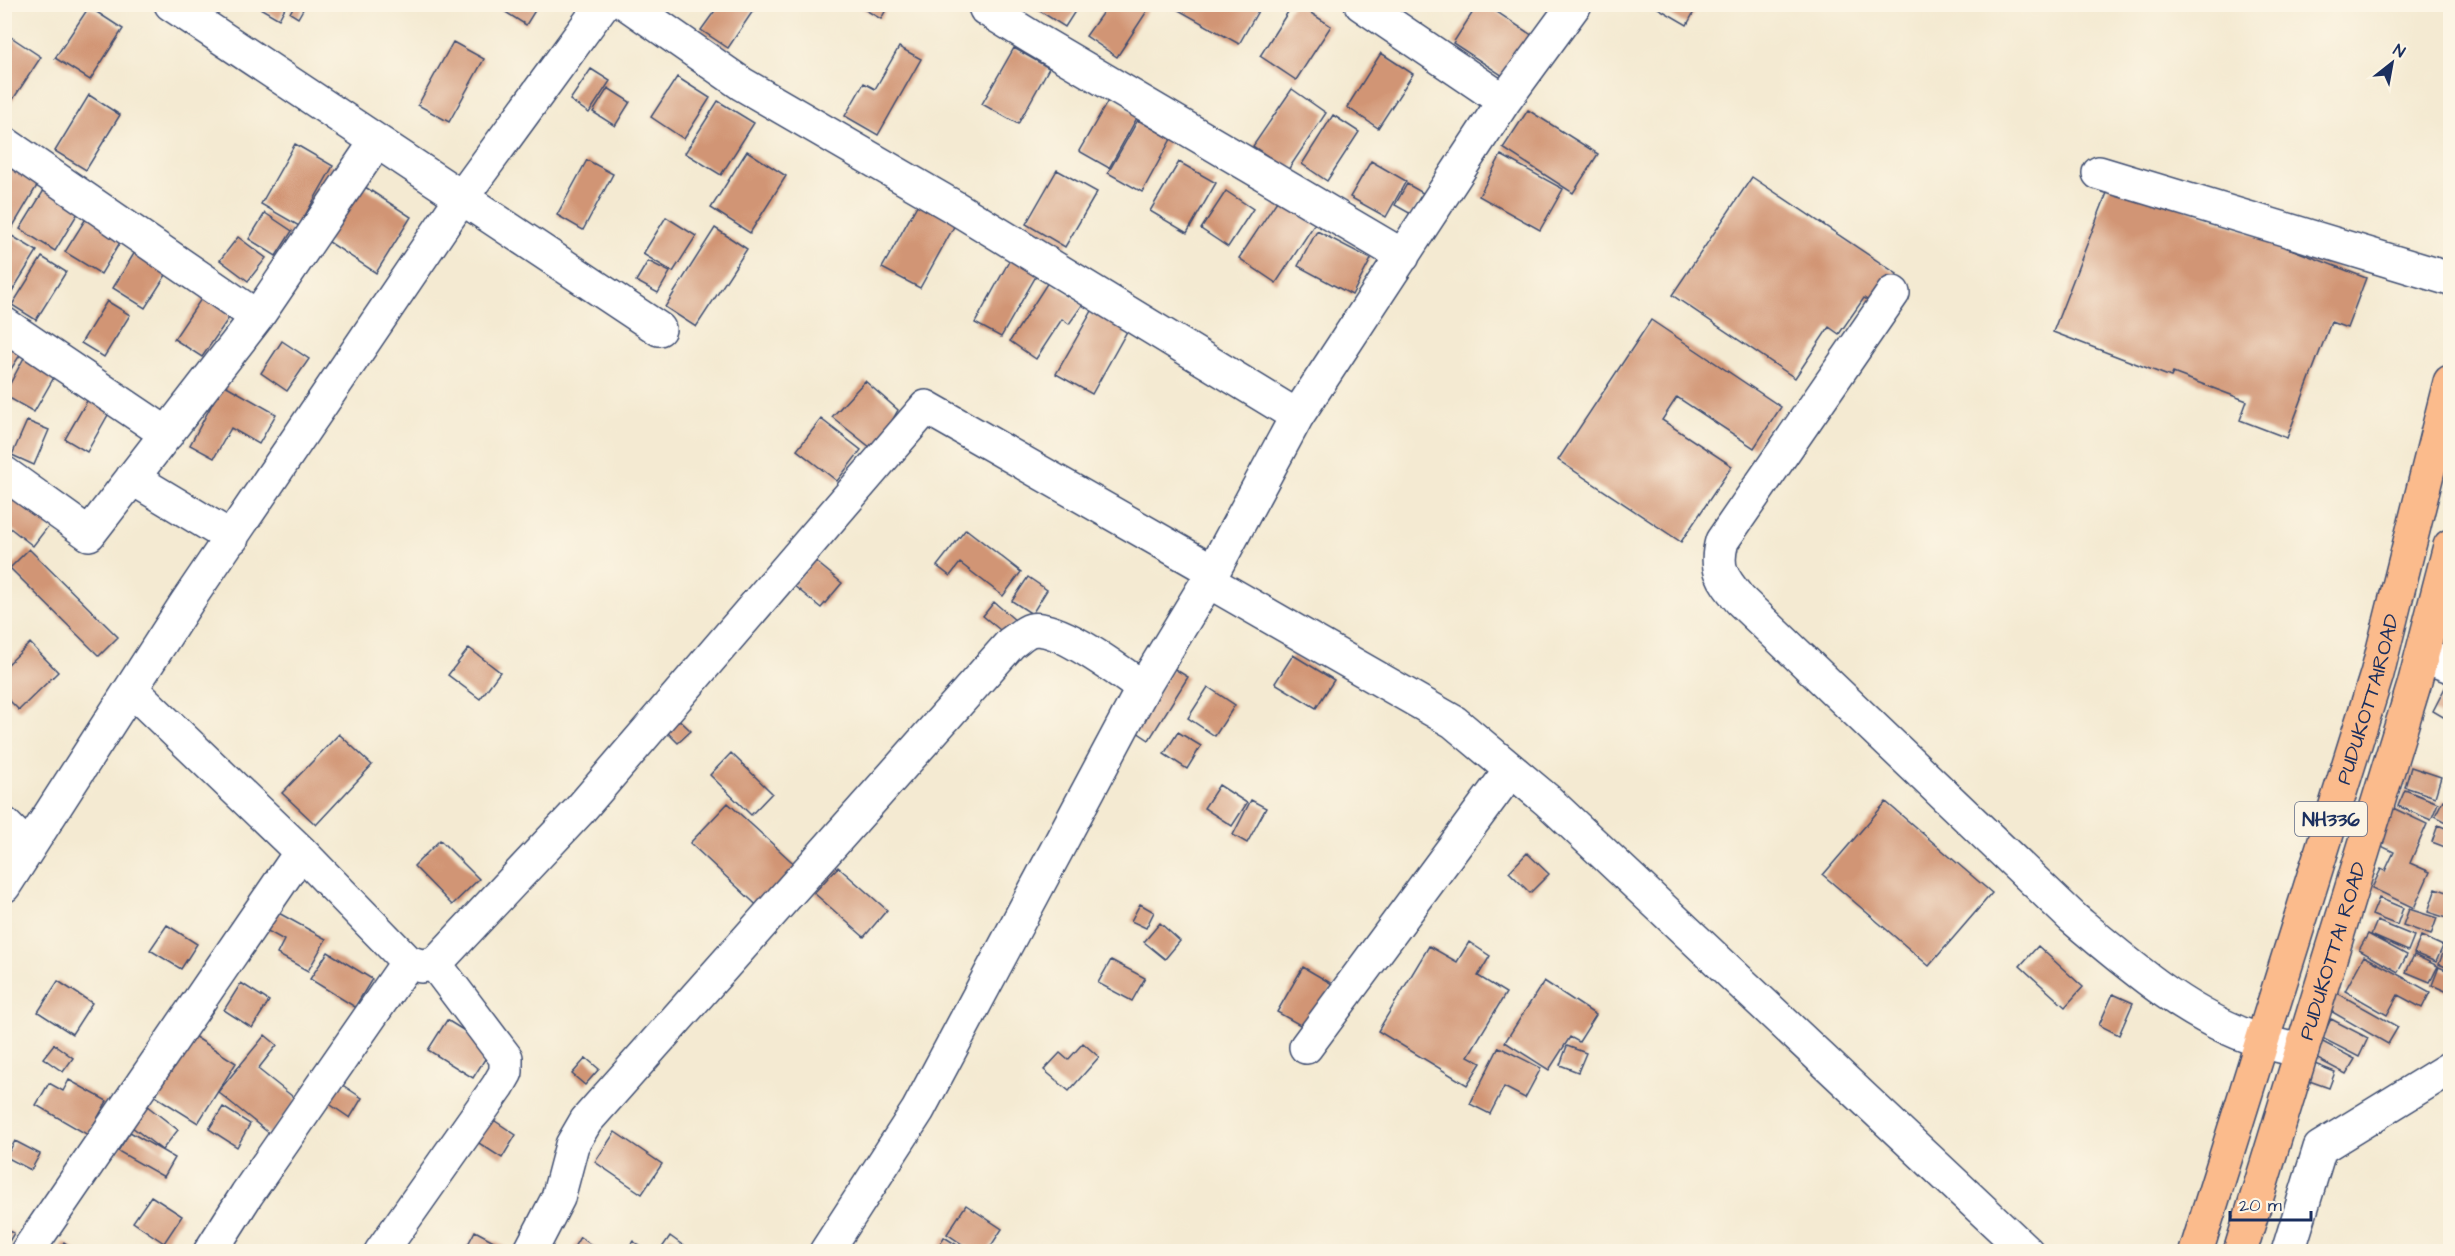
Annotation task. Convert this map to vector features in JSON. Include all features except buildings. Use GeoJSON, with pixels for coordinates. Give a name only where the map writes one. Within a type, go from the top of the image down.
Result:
{"type":"FeatureCollection","features":[{"type":"Feature","properties":{"kind":"highway","name":"PUDUKOTTAIROAD"},"geometry":{"type":"LineString","coordinates":[[2196,1251],[2377,674],[2451,382]]}},
{"type":"Feature","properties":{"kind":"highway","name":"PUDUKOTTAI ROAD"},"geometry":{"type":"LineString","coordinates":[[2240,1251],[2302,1051],[2436,661],[2451,546]]}},
{"type":"Feature","properties":{"kind":"street"},"geometry":{"type":"LineString","coordinates":[[171,4],[659,329]]}},
{"type":"Feature","properties":{"kind":"street"},"geometry":{"type":"LineString","coordinates":[[4,886],[131,688],[462,197],[603,4]]}},
{"type":"Feature","properties":{"kind":"street"},"geometry":{"type":"LineString","coordinates":[[627,4],[742,84],[966,214],[1297,416]]}},
{"type":"Feature","properties":{"kind":"street"},"geometry":{"type":"LineString","coordinates":[[984,4],[986,9],[1033,38],[1403,256]]}},
{"type":"Feature","properties":{"kind":"street"},"geometry":{"type":"LineString","coordinates":[[1361,4],[1504,101]]}},
{"type":"Feature","properties":{"kind":"street"},"geometry":{"type":"LineString","coordinates":[[826,1251],[918,1110],[1143,688],[1210,576],[1297,416],[1504,101],[1575,4]]}},
{"type":"Feature","properties":{"kind":"street"},"geometry":{"type":"LineString","coordinates":[[4,143],[257,317]]}},
{"type":"Feature","properties":{"kind":"street"},"geometry":{"type":"LineString","coordinates":[[4,473],[89,534],[257,317],[372,148]]}},
{"type":"Feature","properties":{"kind":"street"},"geometry":{"type":"LineString","coordinates":[[2099,173],[2451,279]]}},
{"type":"Feature","properties":{"kind":"street"},"geometry":{"type":"LineString","coordinates":[[1893,293],[1722,541],[1717,558],[1723,578],[1740,600],[2073,918],[2127,964],[2167,994],[2223,1025],[2261,1040],[2302,1051]]}},
{"type":"Feature","properties":{"kind":"street"},"geometry":{"type":"LineString","coordinates":[[4,324],[167,434]]}},
{"type":"Feature","properties":{"kind":"street"},"geometry":{"type":"LineString","coordinates":[[210,1251],[247,1194],[421,963],[586,803],[926,407],[1454,722],[1547,800],[2027,1251]]}},
{"type":"Feature","properties":{"kind":"street"},"geometry":{"type":"LineString","coordinates":[[132,478],[232,538]]}},
{"type":"Feature","properties":{"kind":"street"},"geometry":{"type":"LineString","coordinates":[[530,1251],[558,1198],[572,1146],[586,1121],[1011,643],[1029,630],[1043,629],[1065,637],[1143,688]]}},
{"type":"Feature","properties":{"kind":"street"},"geometry":{"type":"LineString","coordinates":[[131,688],[301,852],[421,963],[506,1058],[506,1072],[498,1086],[381,1251]]}},
{"type":"Feature","properties":{"kind":"street"},"geometry":{"type":"LineString","coordinates":[[1306,1047],[1511,770]]}},
{"type":"Feature","properties":{"kind":"street"},"geometry":{"type":"LineString","coordinates":[[4,824],[28,848]]}},
{"type":"Feature","properties":{"kind":"street"},"geometry":{"type":"LineString","coordinates":[[27,1251],[301,852]]}},
{"type":"Feature","properties":{"kind":"street"},"geometry":{"type":"LineString","coordinates":[[2288,1251],[2320,1148],[2451,1068]]}}]}
